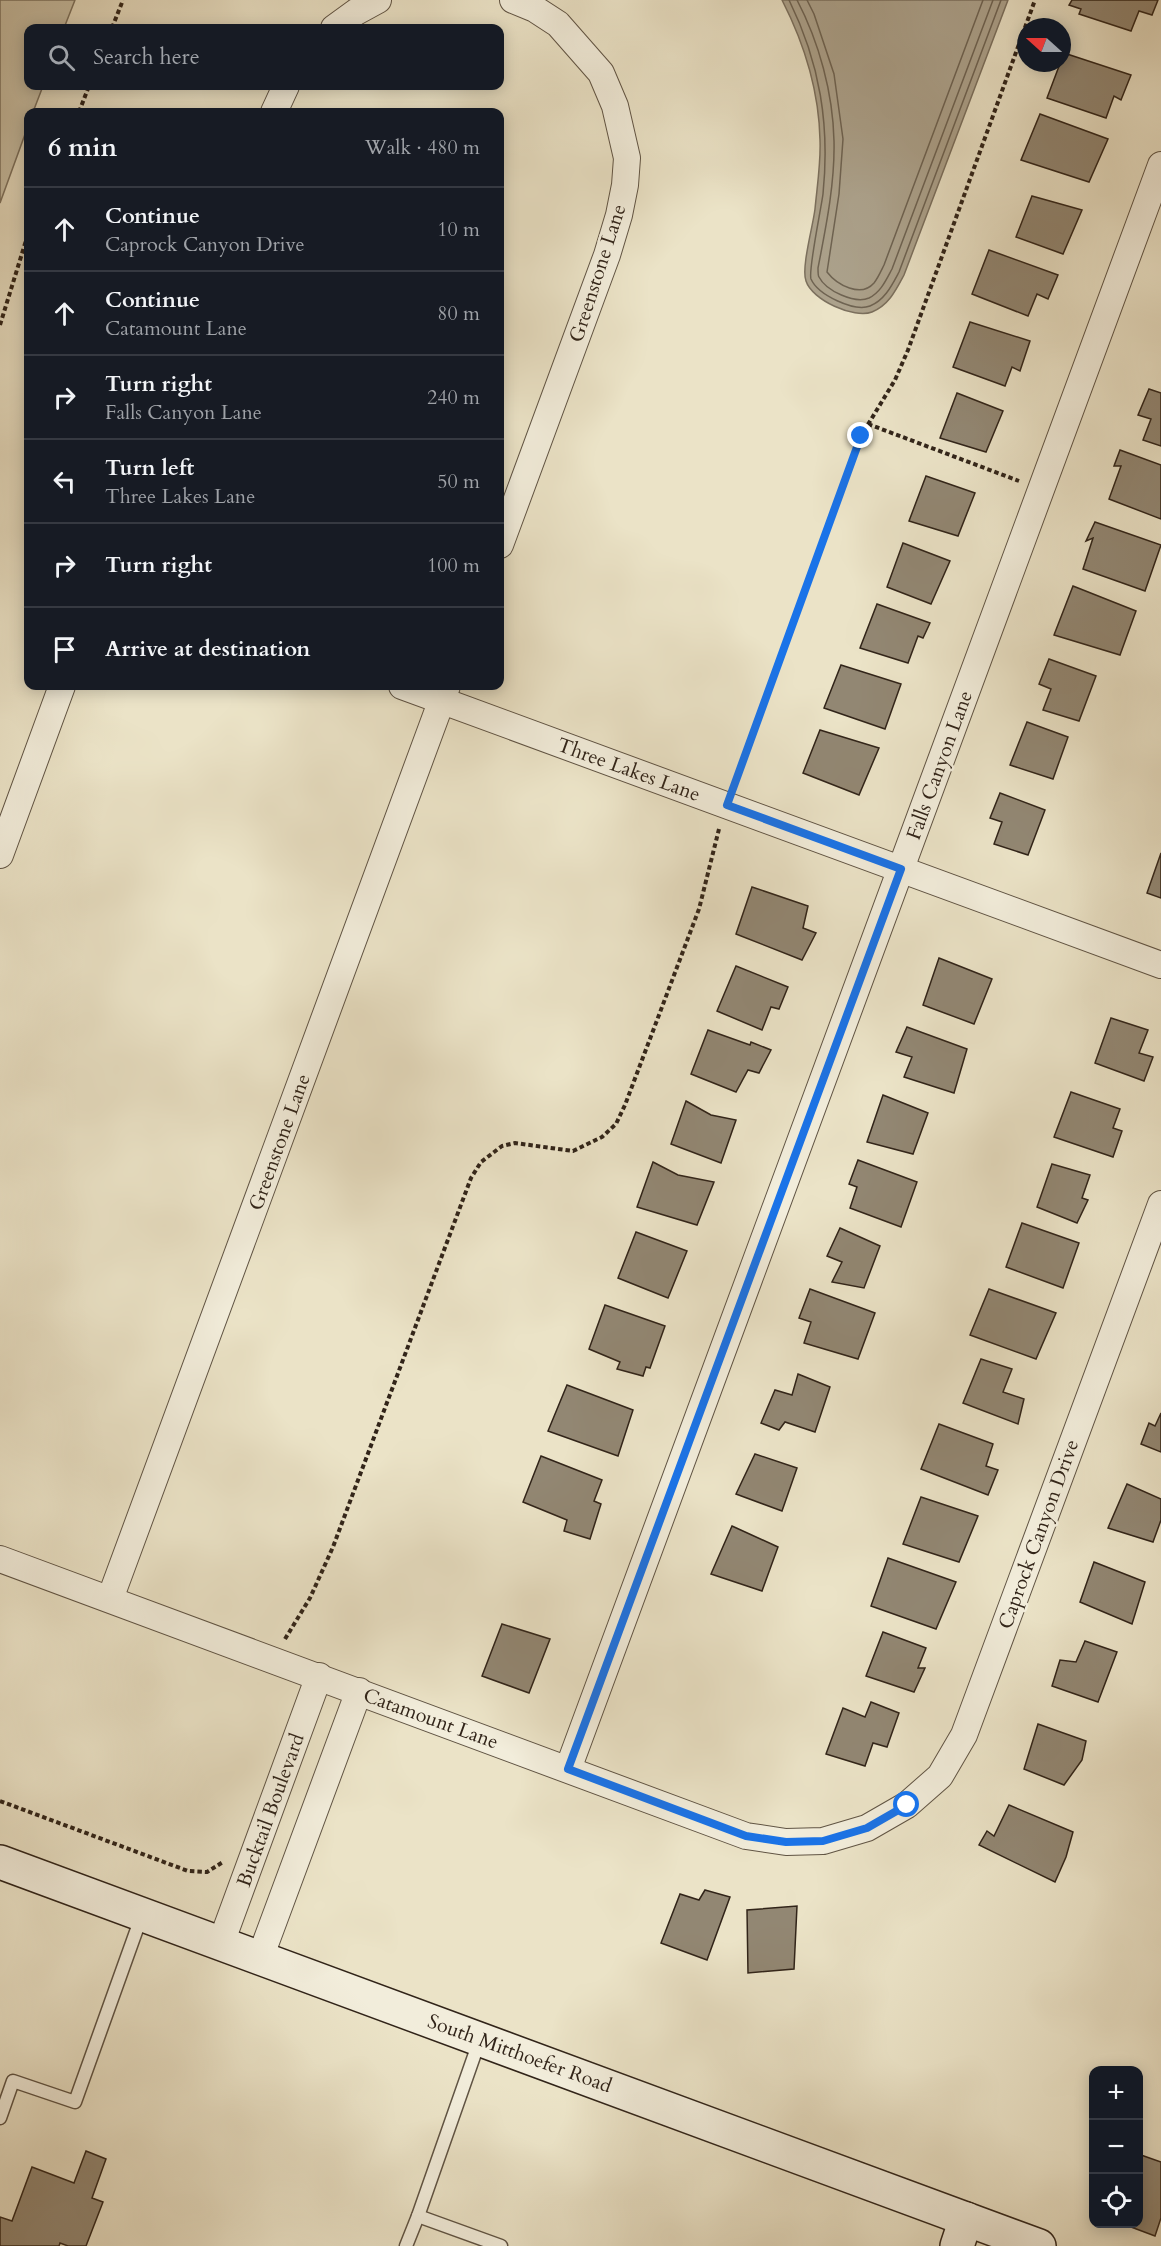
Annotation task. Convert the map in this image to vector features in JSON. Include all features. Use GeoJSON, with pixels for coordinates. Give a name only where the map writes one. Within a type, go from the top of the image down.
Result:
{"type":"FeatureCollection","features":[{"type":"Feature","properties":{"kind":"main road","name":"South Mitthoefer Road"},"geometry":{"type":"LineString","coordinates":[[0,1862],[480,2038],[961,2233],[1039,2246]]}},
{"type":"Feature","properties":{"kind":"street"},"geometry":{"type":"LineString","coordinates":[[340,24],[378,0]]}},
{"type":"Feature","properties":{"kind":"street","name":"Greenstone Lane"},"geometry":{"type":"LineString","coordinates":[[504,534],[607,255],[619,215],[627,158],[615,106],[601,73],[558,24],[535,9],[513,0]]}},
{"type":"Feature","properties":{"kind":"street"},"geometry":{"type":"LineString","coordinates":[[276,108],[284,90]]}},
{"type":"Feature","properties":{"kind":"street","name":"Falls Canyon Lane"},"geometry":{"type":"LineString","coordinates":[[568,1769],[1161,165]]}},
{"type":"Feature","properties":{"kind":"street"},"geometry":{"type":"LineString","coordinates":[[0,855],[61,690]]}},
{"type":"Feature","properties":{"kind":"street","name":"Three Lakes Lane"},"geometry":{"type":"LineString","coordinates":[[427,690],[445,693],[727,805],[1161,965]]}},
{"type":"Feature","properties":{"kind":"street","name":"Greenstone Lane"},"geometry":{"type":"LineString","coordinates":[[110,1599],[445,693]]}},
{"type":"Feature","properties":{"kind":"street","name":"Caprock Canyon Drive"},"geometry":{"type":"LineString","coordinates":[[867,1828],[907,1805],[940,1776],[964,1735],[1161,1204]]}},
{"type":"Feature","properties":{"kind":"street","name":"Catamount Lane"},"geometry":{"type":"LineString","coordinates":[[0,1559],[746,1836],[786,1842],[823,1841],[867,1828]]}},
{"type":"Feature","properties":{"kind":"street","name":"Bucktail Boulevard"},"geometry":{"type":"LineString","coordinates":[[221,1943],[319,1676]]}},
{"type":"Feature","properties":{"kind":"street"},"geometry":{"type":"LineString","coordinates":[[260,1958],[358,1691]]}},
{"type":"Feature","properties":{"kind":"lane"},"geometry":{"type":"LineString","coordinates":[[0,2118],[13,2081],[75,2102],[142,1914]]}},
{"type":"Feature","properties":{"kind":"lane"},"geometry":{"type":"LineString","coordinates":[[406,2246],[480,2038]]}},
{"type":"Feature","properties":{"kind":"lane"},"geometry":{"type":"LineString","coordinates":[[418,2216],[501,2246]]}},
{"type":"Feature","properties":{"kind":"path"},"geometry":{"type":"LineString","coordinates":[[114,24],[123,0]]}},
{"type":"Feature","properties":{"kind":"path"},"geometry":{"type":"LineString","coordinates":[[274,1660],[324,1570],[471,1178],[481,1162],[502,1146],[515,1143],[573,1151],[602,1137],[616,1124],[625,1105],[699,909],[716,838],[727,805],[861,436],[895,380],[908,350],[1035,0]]}},
{"type":"Feature","properties":{"kind":"path"},"geometry":{"type":"LineString","coordinates":[[81,108],[87,90]]}},
{"type":"Feature","properties":{"kind":"path"},"geometry":{"type":"LineString","coordinates":[[0,325],[24,247]]}},
{"type":"Feature","properties":{"kind":"path"},"geometry":{"type":"LineString","coordinates":[[868,424],[1041,490]]}},
{"type":"Feature","properties":{"kind":"path"},"geometry":{"type":"LineString","coordinates":[[0,1801],[188,1871],[207,1872],[222,1863],[227,1855]]}},
{"type":"Feature","properties":{"kind":"shaded area"},"geometry":{"type":"Polygon","coordinates":[[[0,0],[75,0],[66,24],[24,24],[24,90],[41,90],[35,108],[24,108],[24,137],[0,203],[0,0]]]}},
{"type":"Feature","properties":{"kind":"water"},"geometry":{"type":"Polygon","coordinates":[[[782,0],[1008,0],[904,275],[887,301],[872,312],[855,313],[834,306],[816,295],[806,281],[806,257],[815,209],[819,166],[819,122],[809,68],[782,0]]]}},
{"type":"Feature","properties":{"kind":"building"},"geometry":{"type":"Polygon","coordinates":[[[1072,0],[1158,0],[1152,15],[1139,11],[1131,31],[1079,14],[1081,9],[1069,5],[1072,0]]]}},
{"type":"Feature","properties":{"kind":"building"},"geometry":{"type":"Polygon","coordinates":[[[1071,55],[1131,75],[1121,100],[1114,96],[1106,118],[1047,98],[1057,72],[1071,72],[1071,55]]]}},
{"type":"Feature","properties":{"kind":"building"},"geometry":{"type":"Polygon","coordinates":[[[1040,114],[1108,139],[1089,182],[1021,160],[1040,114]]]}},
{"type":"Feature","properties":{"kind":"building"},"geometry":{"type":"Polygon","coordinates":[[[1032,196],[1082,210],[1063,254],[1016,237],[1032,196]]]}},
{"type":"Feature","properties":{"kind":"building"},"geometry":{"type":"Polygon","coordinates":[[[989,250],[1058,275],[1048,299],[1037,294],[1028,316],[972,294],[989,250]]]}},
{"type":"Feature","properties":{"kind":"building"},"geometry":{"type":"Polygon","coordinates":[[[970,322],[1030,341],[1020,371],[1012,367],[1005,386],[953,367],[970,322]]]}},
{"type":"Feature","properties":{"kind":"building"},"geometry":{"type":"Polygon","coordinates":[[[1149,389],[1161,393],[1161,446],[1143,440],[1151,419],[1138,415],[1149,389]]]}},
{"type":"Feature","properties":{"kind":"building"},"geometry":{"type":"Polygon","coordinates":[[[957,393],[1003,411],[986,452],[940,438],[957,393]]]}},
{"type":"Feature","properties":{"kind":"building"},"geometry":{"type":"Polygon","coordinates":[[[1120,450],[1161,465],[1161,519],[1109,499],[1121,466],[1114,466],[1120,450]]]}},
{"type":"Feature","properties":{"kind":"building"},"geometry":{"type":"Polygon","coordinates":[[[926,476],[975,493],[958,536],[909,521],[926,476]]]}},
{"type":"Feature","properties":{"kind":"building"},"geometry":{"type":"Polygon","coordinates":[[[1095,522],[1161,545],[1145,591],[1083,569],[1093,538],[1086,541],[1095,522]]]}},
{"type":"Feature","properties":{"kind":"building"},"geometry":{"type":"Polygon","coordinates":[[[903,543],[950,561],[931,604],[887,587],[903,543]]]}},
{"type":"Feature","properties":{"kind":"building"},"geometry":{"type":"Polygon","coordinates":[[[1073,586],[1136,611],[1120,655],[1054,635],[1073,586]]]}},
{"type":"Feature","properties":{"kind":"building"},"geometry":{"type":"Polygon","coordinates":[[[877,604],[930,623],[923,638],[918,636],[908,663],[860,648],[877,604]]]}},
{"type":"Feature","properties":{"kind":"building"},"geometry":{"type":"Polygon","coordinates":[[[1049,659],[1096,676],[1079,721],[1043,710],[1051,689],[1039,684],[1049,659]]]}},
{"type":"Feature","properties":{"kind":"building"},"geometry":{"type":"Polygon","coordinates":[[[841,665],[901,684],[885,729],[824,708],[841,665]]]}},
{"type":"Feature","properties":{"kind":"building"},"geometry":{"type":"Polygon","coordinates":[[[1027,722],[1068,737],[1053,779],[1010,765],[1027,722]]]}},
{"type":"Feature","properties":{"kind":"building"},"geometry":{"type":"Polygon","coordinates":[[[820,730],[879,748],[859,795],[803,773],[820,730]]]}},
{"type":"Feature","properties":{"kind":"building"},"geometry":{"type":"Polygon","coordinates":[[[1000,793],[1045,810],[1028,855],[994,844],[1002,822],[990,818],[1000,793]]]}},
{"type":"Feature","properties":{"kind":"building"},"geometry":{"type":"Polygon","coordinates":[[[1161,853],[1161,898],[1147,893],[1161,853]]]}},
{"type":"Feature","properties":{"kind":"building"},"geometry":{"type":"Polygon","coordinates":[[[752,887],[808,906],[803,928],[816,933],[802,960],[736,934],[752,887]]]}},
{"type":"Feature","properties":{"kind":"building"},"geometry":{"type":"Polygon","coordinates":[[[939,958],[992,979],[974,1024],[923,1005],[939,958]]]}},
{"type":"Feature","properties":{"kind":"building"},"geometry":{"type":"Polygon","coordinates":[[[736,966],[788,987],[779,1009],[771,1007],[762,1030],[717,1011],[736,966]]]}},
{"type":"Feature","properties":{"kind":"building"},"geometry":{"type":"Polygon","coordinates":[[[1111,1018],[1148,1030],[1139,1053],[1153,1057],[1144,1081],[1095,1063],[1111,1018]]]}},
{"type":"Feature","properties":{"kind":"building"},"geometry":{"type":"Polygon","coordinates":[[[907,1027],[967,1049],[954,1093],[904,1077],[912,1057],[896,1052],[907,1027]]]}},
{"type":"Feature","properties":{"kind":"building"},"geometry":{"type":"Polygon","coordinates":[[[708,1030],[771,1050],[759,1073],[748,1070],[736,1092],[691,1074],[708,1030]]]}},
{"type":"Feature","properties":{"kind":"building"},"geometry":{"type":"Polygon","coordinates":[[[1071,1092],[1120,1109],[1113,1128],[1122,1131],[1113,1157],[1054,1137],[1071,1092]]]}},
{"type":"Feature","properties":{"kind":"building"},"geometry":{"type":"Polygon","coordinates":[[[883,1095],[928,1113],[913,1154],[867,1142],[883,1095]]]}},
{"type":"Feature","properties":{"kind":"building"},"geometry":{"type":"Polygon","coordinates":[[[686,1101],[711,1115],[736,1120],[721,1163],[671,1144],[686,1101]]]}},
{"type":"Feature","properties":{"kind":"building"},"geometry":{"type":"Polygon","coordinates":[[[858,1160],[917,1182],[901,1227],[850,1208],[857,1187],[849,1184],[858,1160]]]}},
{"type":"Feature","properties":{"kind":"building"},"geometry":{"type":"Polygon","coordinates":[[[653,1162],[678,1175],[714,1182],[697,1225],[637,1207],[653,1162]]]}},
{"type":"Feature","properties":{"kind":"building"},"geometry":{"type":"Polygon","coordinates":[[[1052,1164],[1090,1175],[1082,1198],[1088,1200],[1077,1223],[1037,1207],[1052,1164]]]}},
{"type":"Feature","properties":{"kind":"building"},"geometry":{"type":"Polygon","coordinates":[[[1022,1223],[1079,1243],[1063,1288],[1006,1267],[1022,1223]]]}},
{"type":"Feature","properties":{"kind":"building"},"geometry":{"type":"Polygon","coordinates":[[[840,1228],[880,1246],[864,1288],[832,1282],[842,1262],[827,1256],[840,1228]]]}},
{"type":"Feature","properties":{"kind":"building"},"geometry":{"type":"Polygon","coordinates":[[[636,1232],[687,1251],[668,1298],[618,1278],[636,1232]]]}},
{"type":"Feature","properties":{"kind":"building"},"geometry":{"type":"Polygon","coordinates":[[[810,1289],[875,1313],[858,1359],[804,1343],[811,1322],[799,1318],[810,1289]]]}},
{"type":"Feature","properties":{"kind":"building"},"geometry":{"type":"Polygon","coordinates":[[[989,1289],[1056,1313],[1036,1359],[970,1335],[989,1289]]]}},
{"type":"Feature","properties":{"kind":"building"},"geometry":{"type":"Polygon","coordinates":[[[605,1305],[665,1326],[650,1368],[646,1367],[643,1376],[617,1369],[620,1362],[589,1349],[605,1305]]]}},
{"type":"Feature","properties":{"kind":"building"},"geometry":{"type":"Polygon","coordinates":[[[981,1359],[1012,1369],[1003,1392],[1024,1399],[1018,1424],[963,1403],[981,1359]]]}},
{"type":"Feature","properties":{"kind":"building"},"geometry":{"type":"Polygon","coordinates":[[[798,1374],[830,1387],[815,1432],[785,1422],[779,1430],[761,1423],[775,1390],[792,1395],[798,1374]]]}},
{"type":"Feature","properties":{"kind":"building"},"geometry":{"type":"Polygon","coordinates":[[[567,1385],[633,1410],[618,1456],[548,1431],[567,1385]]]}},
{"type":"Feature","properties":{"kind":"building"},"geometry":{"type":"Polygon","coordinates":[[[1161,1413],[1161,1452],[1141,1444],[1149,1423],[1155,1426],[1161,1413]]]}},
{"type":"Feature","properties":{"kind":"building"},"geometry":{"type":"Polygon","coordinates":[[[939,1424],[993,1444],[986,1466],[998,1470],[988,1495],[921,1469],[939,1424]]]}},
{"type":"Feature","properties":{"kind":"building"},"geometry":{"type":"Polygon","coordinates":[[[755,1454],[797,1468],[782,1511],[736,1494],[755,1454]]]}},
{"type":"Feature","properties":{"kind":"building"},"geometry":{"type":"Polygon","coordinates":[[[541,1456],[602,1480],[594,1501],[601,1504],[590,1539],[564,1531],[567,1520],[523,1502],[541,1456]]]}},
{"type":"Feature","properties":{"kind":"building"},"geometry":{"type":"Polygon","coordinates":[[[1127,1484],[1161,1499],[1161,1520],[1153,1542],[1108,1528],[1127,1484]]]}},
{"type":"Feature","properties":{"kind":"building"},"geometry":{"type":"Polygon","coordinates":[[[921,1497],[978,1516],[959,1562],[903,1544],[921,1497]]]}},
{"type":"Feature","properties":{"kind":"building"},"geometry":{"type":"Polygon","coordinates":[[[732,1526],[778,1547],[762,1591],[711,1574],[732,1526]]]}},
{"type":"Feature","properties":{"kind":"building"},"geometry":{"type":"Polygon","coordinates":[[[888,1558],[956,1582],[936,1629],[871,1606],[888,1558]]]}},
{"type":"Feature","properties":{"kind":"building"},"geometry":{"type":"Polygon","coordinates":[[[1094,1562],[1145,1582],[1132,1624],[1080,1602],[1094,1562]]]}},
{"type":"Feature","properties":{"kind":"building"},"geometry":{"type":"Polygon","coordinates":[[[502,1624],[550,1639],[529,1693],[482,1676],[502,1624]]]}},
{"type":"Feature","properties":{"kind":"building"},"geometry":{"type":"Polygon","coordinates":[[[883,1632],[926,1648],[918,1668],[925,1668],[914,1692],[866,1676],[883,1632]]]}},
{"type":"Feature","properties":{"kind":"building"},"geometry":{"type":"Polygon","coordinates":[[[1085,1641],[1117,1652],[1098,1702],[1052,1686],[1060,1660],[1076,1662],[1085,1641]]]}},
{"type":"Feature","properties":{"kind":"building"},"geometry":{"type":"Polygon","coordinates":[[[871,1702],[899,1713],[887,1747],[873,1743],[865,1766],[826,1754],[843,1708],[865,1717],[871,1702]]]}},
{"type":"Feature","properties":{"kind":"building"},"geometry":{"type":"Polygon","coordinates":[[[1038,1724],[1086,1741],[1082,1760],[1064,1785],[1024,1769],[1038,1724]]]}},
{"type":"Feature","properties":{"kind":"building"},"geometry":{"type":"Polygon","coordinates":[[[1009,1805],[1073,1832],[1066,1857],[1055,1882],[979,1845],[987,1831],[994,1836],[1009,1805]]]}},
{"type":"Feature","properties":{"kind":"building"},"geometry":{"type":"Polygon","coordinates":[[[705,1890],[730,1897],[707,1960],[661,1943],[680,1894],[699,1900],[705,1890]]]}},
{"type":"Feature","properties":{"kind":"building"},"geometry":{"type":"Polygon","coordinates":[[[797,1906],[794,1969],[748,1973],[747,1910],[797,1906]]]}},
{"type":"Feature","properties":{"kind":"building"},"geometry":{"type":"Polygon","coordinates":[[[86,2151],[106,2159],[92,2198],[103,2202],[86,2246],[68,2246],[60,2243],[59,2246],[0,2246],[0,2217],[12,2221],[32,2167],[74,2183],[86,2151]]]}},
{"type":"Feature","properties":{"kind":"building"},"geometry":{"type":"Polygon","coordinates":[[[1143,2156],[1161,2162],[1161,2218],[1155,2236],[1134,2228],[1143,2228],[1143,2156]]]}},
{"type":"Feature","properties":{"kind":"route"},"geometry":{"type":"LineString","coordinates":[[861,436],[727,805],[901,869],[568,1769],[746,1836],[786,1842],[823,1841],[867,1828],[907,1805]]}}]}
